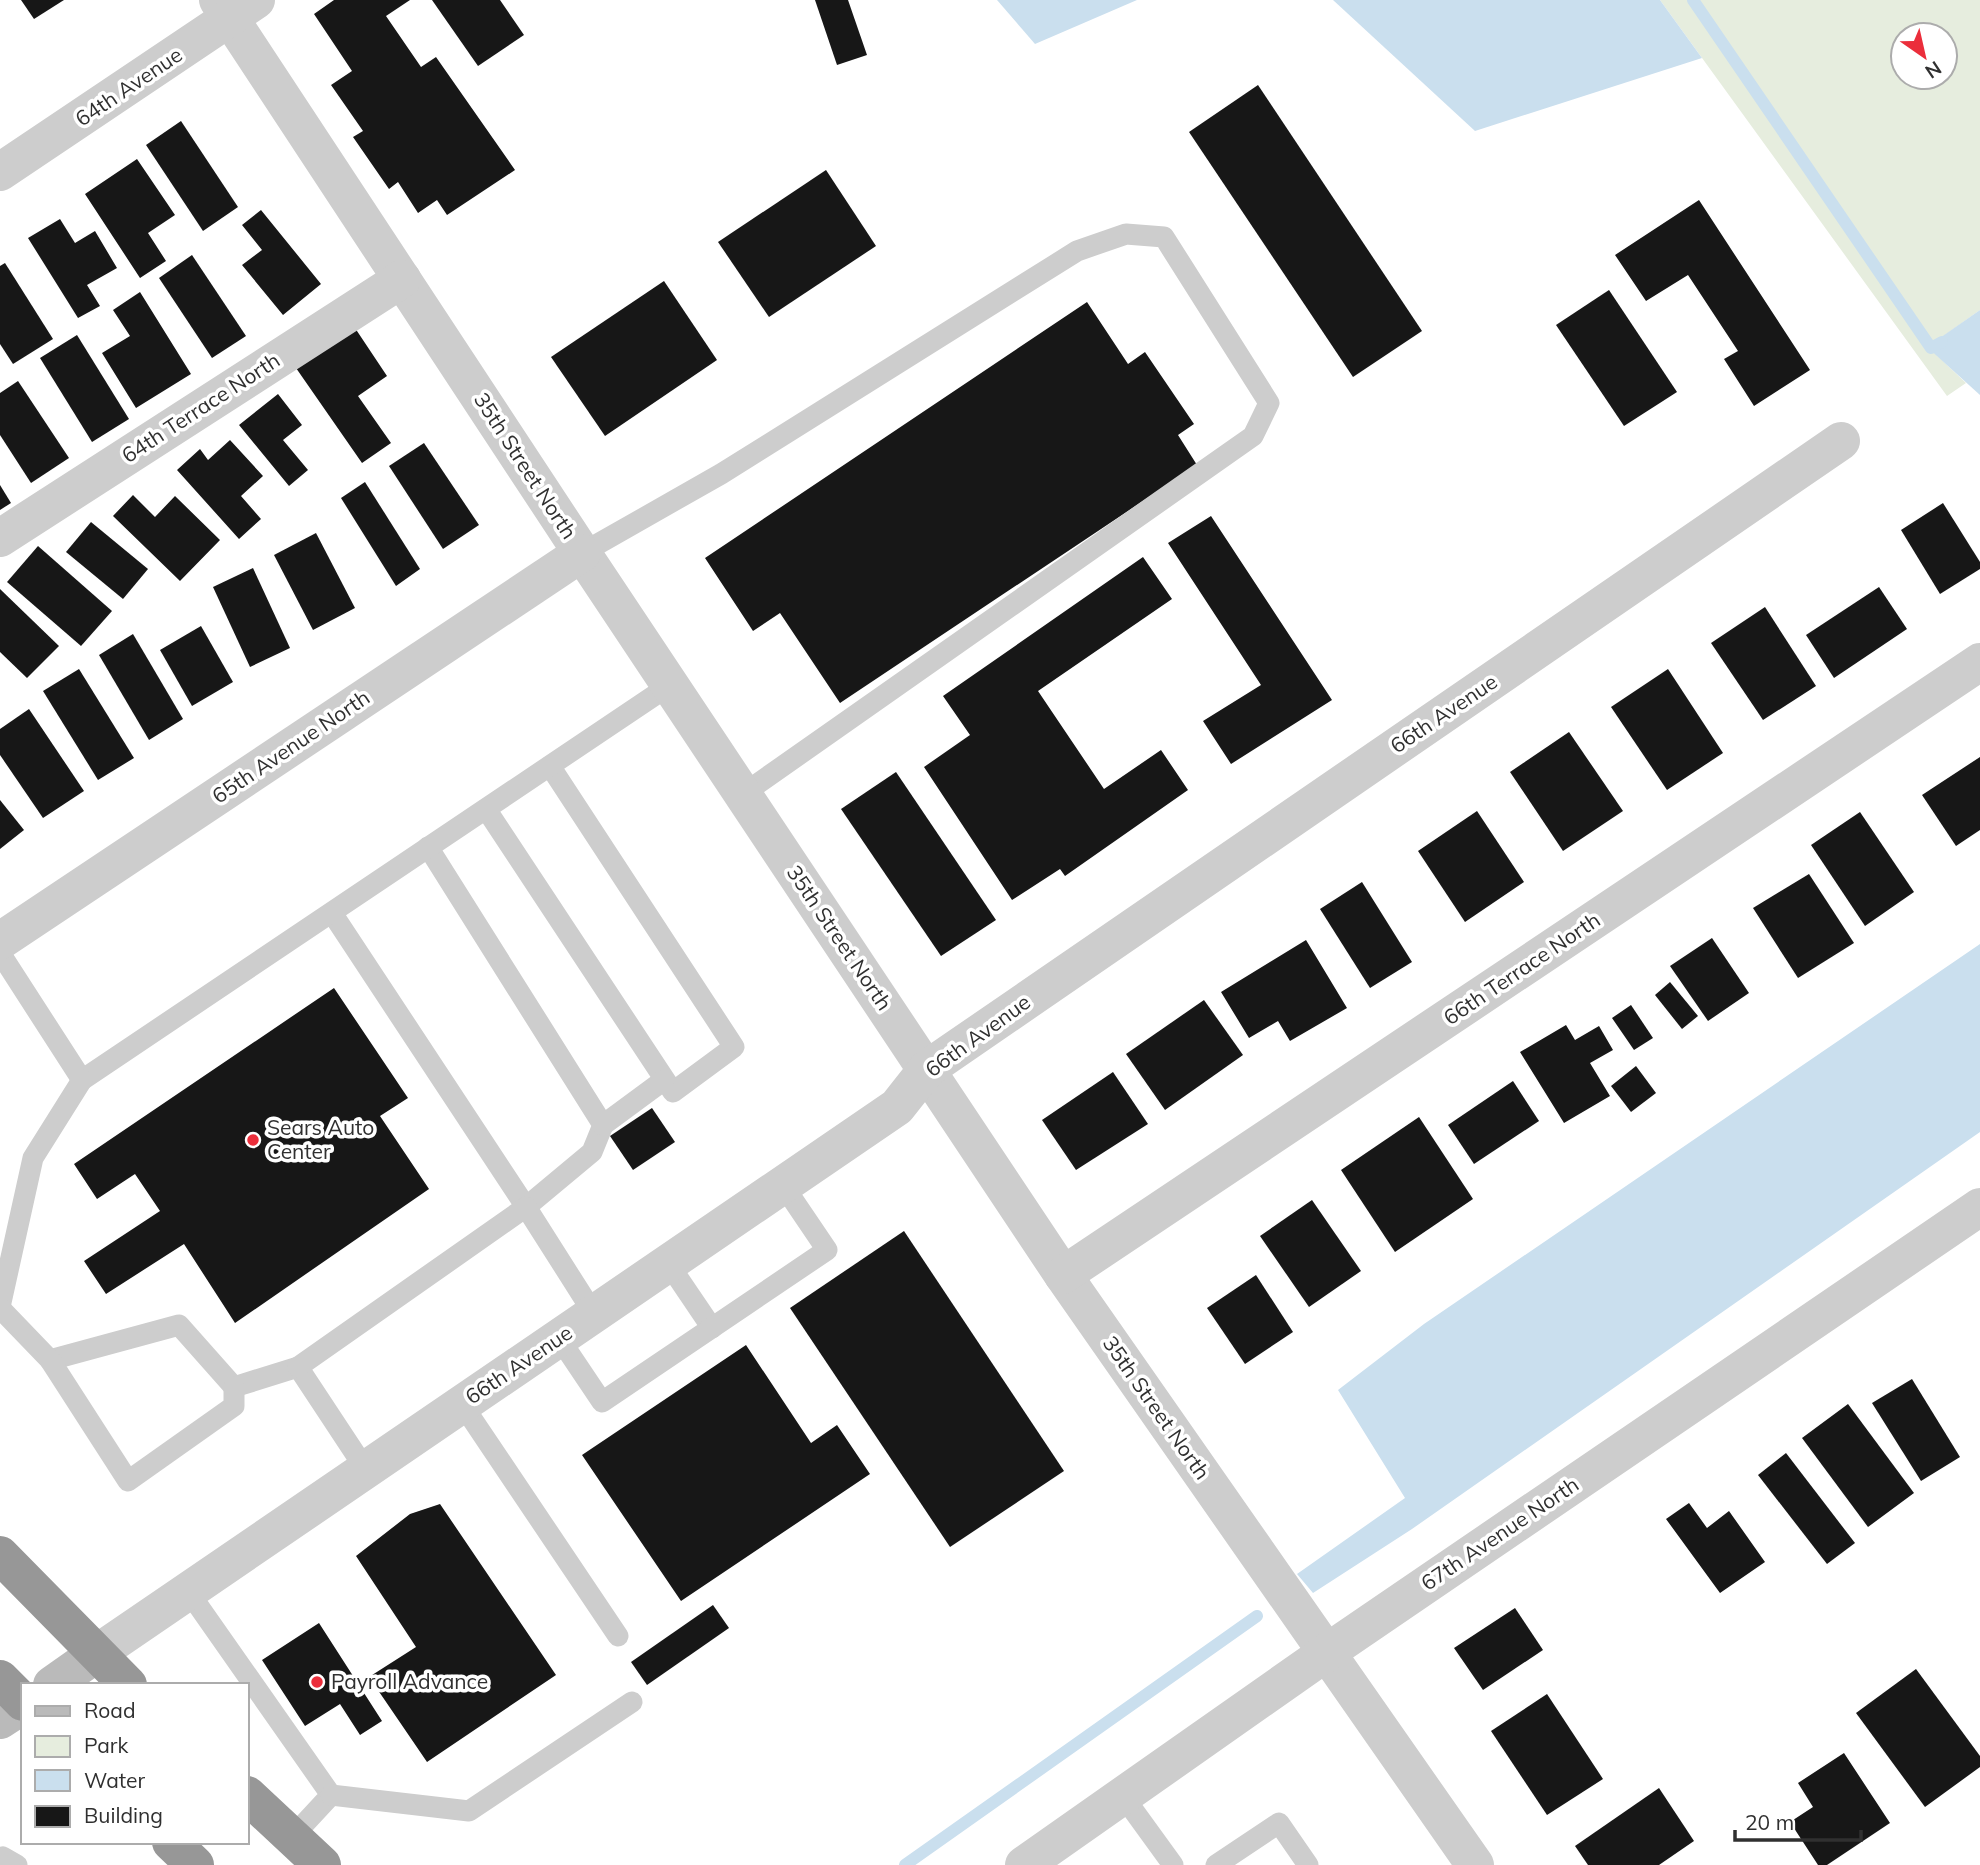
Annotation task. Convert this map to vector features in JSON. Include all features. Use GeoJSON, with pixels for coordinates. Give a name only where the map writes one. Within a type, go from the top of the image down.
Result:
{"type":"FeatureCollection","features":[{"type":"Feature","properties":{"kind":"highway"},"geometry":{"type":"LineString","coordinates":[[0,1555],[126,1683]]}},
{"type":"Feature","properties":{"kind":"highway"},"geometry":{"type":"LineString","coordinates":[[0,1679],[21,1701]]}},
{"type":"Feature","properties":{"kind":"highway"},"geometry":{"type":"LineString","coordinates":[[248,1796],[322,1865]]}},
{"type":"Feature","properties":{"kind":"highway"},"geometry":{"type":"LineString","coordinates":[[173,1844],[195,1865]]}},
{"type":"Feature","properties":{"kind":"street","name":"64th Avenue"},"geometry":{"type":"LineString","coordinates":[[0,172],[235,6]]}},
{"type":"Feature","properties":{"kind":"street","name":"35th Street North"},"geometry":{"type":"LineString","coordinates":[[235,6],[402,279],[1063,1275],[1475,1865]]}},
{"type":"Feature","properties":{"kind":"street","name":"64th Terrace North"},"geometry":{"type":"LineString","coordinates":[[0,538],[402,279]]}},
{"type":"Feature","properties":{"kind":"street","name":"66th Avenue"},"geometry":{"type":"LineString","coordinates":[[55,1683],[897,1107],[927,1069],[1842,441]]}},
{"type":"Feature","properties":{"kind":"street","name":"65th Avenue North"},"geometry":{"type":"LineString","coordinates":[[1,942],[582,553]]}},
{"type":"Feature","properties":{"kind":"street","name":"66th Terrace North"},"geometry":{"type":"LineString","coordinates":[[1063,1275],[1980,662]]}},
{"type":"Feature","properties":{"kind":"street","name":"67th Avenue North"},"geometry":{"type":"LineString","coordinates":[[1024,1865],[1326,1653],[1980,1207]]}},
{"type":"Feature","properties":{"kind":"street"},"geometry":{"type":"LineString","coordinates":[[0,1720],[21,1704]]}},
{"type":"Feature","properties":{"kind":"lane"},"geometry":{"type":"LineString","coordinates":[[582,553],[721,474],[1077,251],[1126,234],[1164,237],[1269,403],[1253,436],[743,794]]}},
{"type":"Feature","properties":{"kind":"lane"},"geometry":{"type":"LineString","coordinates":[[50,1360],[179,1325],[234,1387],[234,1406],[128,1481],[50,1360],[0,1307],[33,1158],[82,1080],[670,685]]}},
{"type":"Feature","properties":{"kind":"lane"},"geometry":{"type":"LineString","coordinates":[[486,808],[673,1092],[734,1047],[551,766]]}},
{"type":"Feature","properties":{"kind":"lane"},"geometry":{"type":"LineString","coordinates":[[428,847],[603,1125]]}},
{"type":"Feature","properties":{"kind":"lane"},"geometry":{"type":"LineString","coordinates":[[332,913],[594,1314]]}},
{"type":"Feature","properties":{"kind":"lane"},"geometry":{"type":"LineString","coordinates":[[1,942],[82,1080]]}},
{"type":"Feature","properties":{"kind":"lane"},"geometry":{"type":"LineString","coordinates":[[234,1387],[298,1367],[526,1207],[592,1152],[603,1125],[664,1080]]}},
{"type":"Feature","properties":{"kind":"lane"},"geometry":{"type":"LineString","coordinates":[[559,1338],[602,1402],[827,1250],[783,1185]]}},
{"type":"Feature","properties":{"kind":"lane"},"geometry":{"type":"LineString","coordinates":[[668,1263],[712,1328]]}},
{"type":"Feature","properties":{"kind":"lane"},"geometry":{"type":"LineString","coordinates":[[298,1367],[366,1470]]}},
{"type":"Feature","properties":{"kind":"lane"},"geometry":{"type":"LineString","coordinates":[[462,1404],[618,1636]]}},
{"type":"Feature","properties":{"kind":"lane"},"geometry":{"type":"LineString","coordinates":[[188,1591],[331,1795],[469,1811],[632,1702]]}},
{"type":"Feature","properties":{"kind":"lane"},"geometry":{"type":"LineString","coordinates":[[292,1837],[331,1795]]}},
{"type":"Feature","properties":{"kind":"lane"},"geometry":{"type":"LineString","coordinates":[[1123,1796],[1173,1865]]}},
{"type":"Feature","properties":{"kind":"lane"},"geometry":{"type":"LineString","coordinates":[[1216,1865],[1279,1823],[1308,1865]]}},
{"type":"Feature","properties":{"kind":"lane"},"geometry":{"type":"LineString","coordinates":[[0,1859],[3,1857],[17,1865]]}},
{"type":"Feature","properties":{"kind":"green space"},"geometry":{"type":"Polygon","coordinates":[[[1660,0],[1980,0],[1980,310],[1928,347],[1966,383],[1947,396],[1660,0]]]}},
{"type":"Feature","properties":{"kind":"water"},"geometry":{"type":"Polygon","coordinates":[[[997,0],[1137,0],[1035,44],[997,0]]]}},
{"type":"Feature","properties":{"kind":"water"},"geometry":{"type":"Polygon","coordinates":[[[1333,0],[1660,0],[1702,58],[1475,131],[1333,0]]]}},
{"type":"Feature","properties":{"kind":"water"},"geometry":{"type":"Polygon","coordinates":[[[1980,310],[1980,395],[1927,347],[1980,310]]]}},
{"type":"Feature","properties":{"kind":"water"},"geometry":{"type":"Polygon","coordinates":[[[1980,944],[1980,1132],[1412,1529],[1313,1593],[1297,1574],[1405,1498],[1338,1390],[1424,1324],[1980,944]]]}},
{"type":"Feature","properties":{"kind":"building"},"geometry":{"type":"Polygon","coordinates":[[[21,0],[64,0],[34,19],[21,0]]]}},
{"type":"Feature","properties":{"kind":"building"},"geometry":{"type":"Polygon","coordinates":[[[334,0],[410,0],[386,16],[421,67],[436,57],[515,170],[447,215],[437,200],[418,213],[398,182],[389,189],[353,137],[363,131],[331,85],[352,71],[314,14],[334,0]]]}},
{"type":"Feature","properties":{"kind":"building"},"geometry":{"type":"Polygon","coordinates":[[[432,0],[500,0],[524,35],[478,66],[432,0]]]}},
{"type":"Feature","properties":{"kind":"building"},"geometry":{"type":"Polygon","coordinates":[[[815,0],[848,0],[867,55],[837,65],[815,0]]]}},
{"type":"Feature","properties":{"kind":"building"},"geometry":{"type":"Polygon","coordinates":[[[1258,85],[1422,331],[1353,377],[1189,132],[1258,85]]]}},
{"type":"Feature","properties":{"kind":"building"},"geometry":{"type":"Polygon","coordinates":[[[181,121],[238,207],[203,231],[146,145],[181,121]]]}},
{"type":"Feature","properties":{"kind":"building"},"geometry":{"type":"Polygon","coordinates":[[[137,159],[175,215],[148,233],[166,261],[140,278],[85,194],[137,159]]]}},
{"type":"Feature","properties":{"kind":"building"},"geometry":{"type":"Polygon","coordinates":[[[826,170],[876,246],[769,317],[718,242],[826,170]]]}},
{"type":"Feature","properties":{"kind":"building"},"geometry":{"type":"Polygon","coordinates":[[[1699,200],[1810,370],[1754,406],[1724,359],[1738,351],[1688,275],[1646,301],[1615,255],[1699,200]]]}},
{"type":"Feature","properties":{"kind":"building"},"geometry":{"type":"Polygon","coordinates":[[[261,210],[321,284],[283,315],[242,265],[262,250],[242,225],[261,210]]]}},
{"type":"Feature","properties":{"kind":"building"},"geometry":{"type":"Polygon","coordinates":[[[60,219],[75,243],[95,231],[117,268],[87,285],[100,306],[78,318],[28,238],[60,219]]]}},
{"type":"Feature","properties":{"kind":"building"},"geometry":{"type":"Polygon","coordinates":[[[192,255],[246,336],[212,358],[159,278],[192,255]]]}},
{"type":"Feature","properties":{"kind":"building"},"geometry":{"type":"Polygon","coordinates":[[[5,263],[53,339],[13,364],[0,344],[0,266],[5,263]]]}},
{"type":"Feature","properties":{"kind":"building"},"geometry":{"type":"Polygon","coordinates":[[[664,281],[717,360],[605,436],[551,357],[664,281]]]}},
{"type":"Feature","properties":{"kind":"building"},"geometry":{"type":"Polygon","coordinates":[[[1609,290],[1677,392],[1624,426],[1556,325],[1609,290]]]}},
{"type":"Feature","properties":{"kind":"building"},"geometry":{"type":"Polygon","coordinates":[[[140,292],[191,374],[136,408],[102,353],[130,336],[113,310],[140,292]]]}},
{"type":"Feature","properties":{"kind":"building"},"geometry":{"type":"Polygon","coordinates":[[[1087,302],[1128,364],[1145,352],[1194,424],[1178,435],[1197,465],[840,703],[780,613],[753,631],[705,558],[1087,302]]]}},
{"type":"Feature","properties":{"kind":"building"},"geometry":{"type":"Polygon","coordinates":[[[355,328],[387,376],[358,396],[391,443],[362,463],[296,368],[355,328]]]}},
{"type":"Feature","properties":{"kind":"building"},"geometry":{"type":"Polygon","coordinates":[[[77,335],[129,419],[92,442],[40,358],[77,335]]]}},
{"type":"Feature","properties":{"kind":"building"},"geometry":{"type":"Polygon","coordinates":[[[18,381],[69,458],[31,483],[0,435],[0,393],[18,381]]]}},
{"type":"Feature","properties":{"kind":"building"},"geometry":{"type":"Polygon","coordinates":[[[278,394],[302,425],[283,440],[308,470],[289,486],[239,425],[278,394]]]}},
{"type":"Feature","properties":{"kind":"building"},"geometry":{"type":"Polygon","coordinates":[[[230,440],[263,476],[241,496],[261,519],[239,539],[177,470],[200,449],[208,460],[230,440]]]}},
{"type":"Feature","properties":{"kind":"building"},"geometry":{"type":"Polygon","coordinates":[[[424,443],[479,525],[443,549],[389,466],[424,443]]]}},
{"type":"Feature","properties":{"kind":"building"},"geometry":{"type":"Polygon","coordinates":[[[365,482],[420,569],[396,586],[341,498],[365,482]]]}},
{"type":"Feature","properties":{"kind":"building"},"geometry":{"type":"Polygon","coordinates":[[[0,485],[11,503],[0,510],[0,485]]]}},
{"type":"Feature","properties":{"kind":"building"},"geometry":{"type":"Polygon","coordinates":[[[133,495],[155,517],[175,496],[220,540],[180,581],[113,516],[133,495]]]}},
{"type":"Feature","properties":{"kind":"building"},"geometry":{"type":"Polygon","coordinates":[[[1943,503],[1980,562],[1980,569],[1940,594],[1901,530],[1943,503]]]}},
{"type":"Feature","properties":{"kind":"building"},"geometry":{"type":"Polygon","coordinates":[[[1211,516],[1332,700],[1231,764],[1203,721],[1261,685],[1168,543],[1211,516]]]}},
{"type":"Feature","properties":{"kind":"building"},"geometry":{"type":"Polygon","coordinates":[[[91,522],[148,569],[123,599],[66,552],[91,522]]]}},
{"type":"Feature","properties":{"kind":"building"},"geometry":{"type":"Polygon","coordinates":[[[316,533],[355,608],[313,630],[274,555],[316,533]]]}},
{"type":"Feature","properties":{"kind":"building"},"geometry":{"type":"Polygon","coordinates":[[[38,546],[112,611],[81,646],[7,582],[38,546]]]}},
{"type":"Feature","properties":{"kind":"building"},"geometry":{"type":"Polygon","coordinates":[[[1143,557],[1172,599],[1038,691],[1104,789],[1161,750],[1188,790],[1065,876],[1060,869],[1012,900],[924,767],[970,735],[943,696],[1143,557]]]}},
{"type":"Feature","properties":{"kind":"building"},"geometry":{"type":"Polygon","coordinates":[[[253,568],[290,648],[250,667],[213,587],[253,568]]]}},
{"type":"Feature","properties":{"kind":"building"},"geometry":{"type":"Polygon","coordinates":[[[1879,587],[1907,629],[1834,678],[1806,635],[1879,587]]]}},
{"type":"Feature","properties":{"kind":"building"},"geometry":{"type":"Polygon","coordinates":[[[0,589],[59,646],[27,678],[0,652],[0,589]]]}},
{"type":"Feature","properties":{"kind":"building"},"geometry":{"type":"Polygon","coordinates":[[[1765,607],[1816,686],[1763,720],[1711,643],[1765,607]]]}},
{"type":"Feature","properties":{"kind":"building"},"geometry":{"type":"Polygon","coordinates":[[[201,626],[233,682],[192,706],[160,650],[201,626]]]}},
{"type":"Feature","properties":{"kind":"building"},"geometry":{"type":"Polygon","coordinates":[[[133,634],[183,719],[149,740],[99,655],[133,634]]]}},
{"type":"Feature","properties":{"kind":"building"},"geometry":{"type":"Polygon","coordinates":[[[79,669],[134,758],[98,780],[43,691],[79,669]]]}},
{"type":"Feature","properties":{"kind":"building"},"geometry":{"type":"Polygon","coordinates":[[[1668,669],[1723,753],[1667,790],[1611,707],[1668,669]]]}},
{"type":"Feature","properties":{"kind":"building"},"geometry":{"type":"Polygon","coordinates":[[[29,709],[84,791],[43,818],[0,755],[0,729],[29,709]]]}},
{"type":"Feature","properties":{"kind":"building"},"geometry":{"type":"Polygon","coordinates":[[[1569,732],[1623,811],[1563,851],[1510,772],[1569,732]]]}},
{"type":"Feature","properties":{"kind":"building"},"geometry":{"type":"Polygon","coordinates":[[[1980,757],[1980,830],[1956,846],[1922,795],[1980,757]]]}},
{"type":"Feature","properties":{"kind":"building"},"geometry":{"type":"Polygon","coordinates":[[[896,772],[996,920],[941,956],[841,809],[896,772]]]}},
{"type":"Feature","properties":{"kind":"building"},"geometry":{"type":"Polygon","coordinates":[[[0,800],[24,830],[0,849],[0,800]]]}},
{"type":"Feature","properties":{"kind":"building"},"geometry":{"type":"Polygon","coordinates":[[[1477,811],[1524,882],[1465,922],[1418,851],[1477,811]]]}},
{"type":"Feature","properties":{"kind":"building"},"geometry":{"type":"Polygon","coordinates":[[[1860,812],[1914,892],[1865,926],[1811,845],[1860,812]]]}},
{"type":"Feature","properties":{"kind":"building"},"geometry":{"type":"Polygon","coordinates":[[[1809,874],[1854,943],[1798,978],[1753,908],[1809,874]]]}},
{"type":"Feature","properties":{"kind":"building"},"geometry":{"type":"Polygon","coordinates":[[[1362,882],[1412,962],[1370,988],[1320,909],[1362,882]]]}},
{"type":"Feature","properties":{"kind":"building"},"geometry":{"type":"Polygon","coordinates":[[[1712,938],[1749,993],[1708,1021],[1670,966],[1712,938]]]}},
{"type":"Feature","properties":{"kind":"building"},"geometry":{"type":"Polygon","coordinates":[[[1306,940],[1347,1008],[1290,1041],[1278,1021],[1249,1038],[1221,992],[1306,940]]]}},
{"type":"Feature","properties":{"kind":"building"},"geometry":{"type":"Polygon","coordinates":[[[1670,982],[1698,1016],[1682,1029],[1655,995],[1670,982]]]}},
{"type":"Feature","properties":{"kind":"building","name":"Sears Auto Center"},"geometry":{"type":"Polygon","coordinates":[[[334,988],[408,1098],[380,1116],[429,1189],[235,1323],[184,1244],[106,1294],[84,1261],[160,1211],[135,1174],[97,1199],[74,1164],[334,988]]]}},
{"type":"Feature","properties":{"kind":"building"},"geometry":{"type":"Polygon","coordinates":[[[1204,1000],[1243,1055],[1165,1110],[1126,1054],[1204,1000]]]}},
{"type":"Feature","properties":{"kind":"building"},"geometry":{"type":"Polygon","coordinates":[[[1631,1005],[1653,1038],[1634,1050],[1612,1018],[1631,1005]]]}},
{"type":"Feature","properties":{"kind":"building"},"geometry":{"type":"Polygon","coordinates":[[[1566,1025],[1575,1040],[1599,1026],[1613,1050],[1590,1063],[1610,1096],[1564,1123],[1520,1052],[1566,1025]]]}},
{"type":"Feature","properties":{"kind":"building"},"geometry":{"type":"Polygon","coordinates":[[[1636,1066],[1656,1093],[1631,1112],[1611,1086],[1636,1066]]]}},
{"type":"Feature","properties":{"kind":"building"},"geometry":{"type":"Polygon","coordinates":[[[1113,1072],[1148,1124],[1076,1170],[1042,1120],[1113,1072]]]}},
{"type":"Feature","properties":{"kind":"building"},"geometry":{"type":"Polygon","coordinates":[[[1513,1081],[1539,1121],[1474,1164],[1448,1125],[1513,1081]]]}},
{"type":"Feature","properties":{"kind":"building"},"geometry":{"type":"Polygon","coordinates":[[[652,1108],[675,1142],[633,1170],[610,1136],[652,1108]]]}},
{"type":"Feature","properties":{"kind":"building"},"geometry":{"type":"Polygon","coordinates":[[[1419,1117],[1473,1199],[1395,1252],[1341,1170],[1419,1117]]]}},
{"type":"Feature","properties":{"kind":"building"},"geometry":{"type":"Polygon","coordinates":[[[1312,1200],[1361,1271],[1309,1307],[1260,1236],[1312,1200]]]}},
{"type":"Feature","properties":{"kind":"building"},"geometry":{"type":"Polygon","coordinates":[[[904,1231],[1064,1471],[950,1547],[790,1308],[904,1231]]]}},
{"type":"Feature","properties":{"kind":"building"},"geometry":{"type":"Polygon","coordinates":[[[1256,1275],[1293,1332],[1245,1364],[1207,1308],[1256,1275]]]}},
{"type":"Feature","properties":{"kind":"building"},"geometry":{"type":"Polygon","coordinates":[[[746,1345],[811,1443],[837,1425],[870,1474],[681,1601],[582,1455],[746,1345]]]}},
{"type":"Feature","properties":{"kind":"building"},"geometry":{"type":"Polygon","coordinates":[[[1912,1379],[1960,1457],[1921,1481],[1872,1403],[1912,1379]]]}},
{"type":"Feature","properties":{"kind":"building"},"geometry":{"type":"Polygon","coordinates":[[[1848,1404],[1914,1493],[1868,1527],[1802,1438],[1848,1404]]]}},
{"type":"Feature","properties":{"kind":"building"},"geometry":{"type":"Polygon","coordinates":[[[1786,1453],[1855,1543],[1827,1564],[1758,1475],[1786,1453]]]}},
{"type":"Feature","properties":{"kind":"building"},"geometry":{"type":"Polygon","coordinates":[[[1689,1503],[1707,1528],[1729,1511],[1765,1562],[1720,1593],[1666,1519],[1689,1503]]]}},
{"type":"Feature","properties":{"kind":"building"},"geometry":{"type":"Polygon","coordinates":[[[440,1504],[556,1675],[427,1762],[369,1677],[416,1647],[356,1556],[410,1514],[440,1504]]]}},
{"type":"Feature","properties":{"kind":"building"},"geometry":{"type":"Polygon","coordinates":[[[713,1605],[729,1628],[647,1685],[631,1662],[713,1605]]]}},
{"type":"Feature","properties":{"kind":"building"},"geometry":{"type":"Polygon","coordinates":[[[1515,1608],[1543,1650],[1483,1690],[1454,1648],[1515,1608]]]}},
{"type":"Feature","properties":{"kind":"building","name":"Payroll Advance"},"geometry":{"type":"Polygon","coordinates":[[[319,1623],[382,1721],[360,1735],[340,1704],[305,1726],[262,1660],[319,1623]]]}},
{"type":"Feature","properties":{"kind":"building"},"geometry":{"type":"Polygon","coordinates":[[[1916,1669],[1980,1756],[1980,1767],[1925,1807],[1856,1713],[1916,1669]]]}},
{"type":"Feature","properties":{"kind":"building"},"geometry":{"type":"Polygon","coordinates":[[[1547,1694],[1603,1779],[1547,1815],[1491,1731],[1547,1694]]]}},
{"type":"Feature","properties":{"kind":"building"},"geometry":{"type":"Polygon","coordinates":[[[1844,1753],[1890,1823],[1827,1865],[1818,1865],[1790,1822],[1813,1807],[1798,1783],[1844,1753]]]}},
{"type":"Feature","properties":{"kind":"building"},"geometry":{"type":"Polygon","coordinates":[[[1659,1788],[1694,1841],[1659,1865],[1588,1865],[1575,1846],[1659,1788]]]}},
{"type":"Feature","properties":{"kind":"waterway"},"geometry":{"type":"LineString","coordinates":[[1693,0],[1931,348],[1942,342]]}},
{"type":"Feature","properties":{"kind":"waterway"},"geometry":{"type":"LineString","coordinates":[[905,1865],[1257,1616]]}},
{"type":"Feature","properties":{"kind":"place","name":"Sears Auto Center"},"geometry":{"type":"Point","coordinates":[253,1140]}},
{"type":"Feature","properties":{"kind":"place","name":"Payroll Advance"},"geometry":{"type":"Point","coordinates":[317,1682]}}]}
